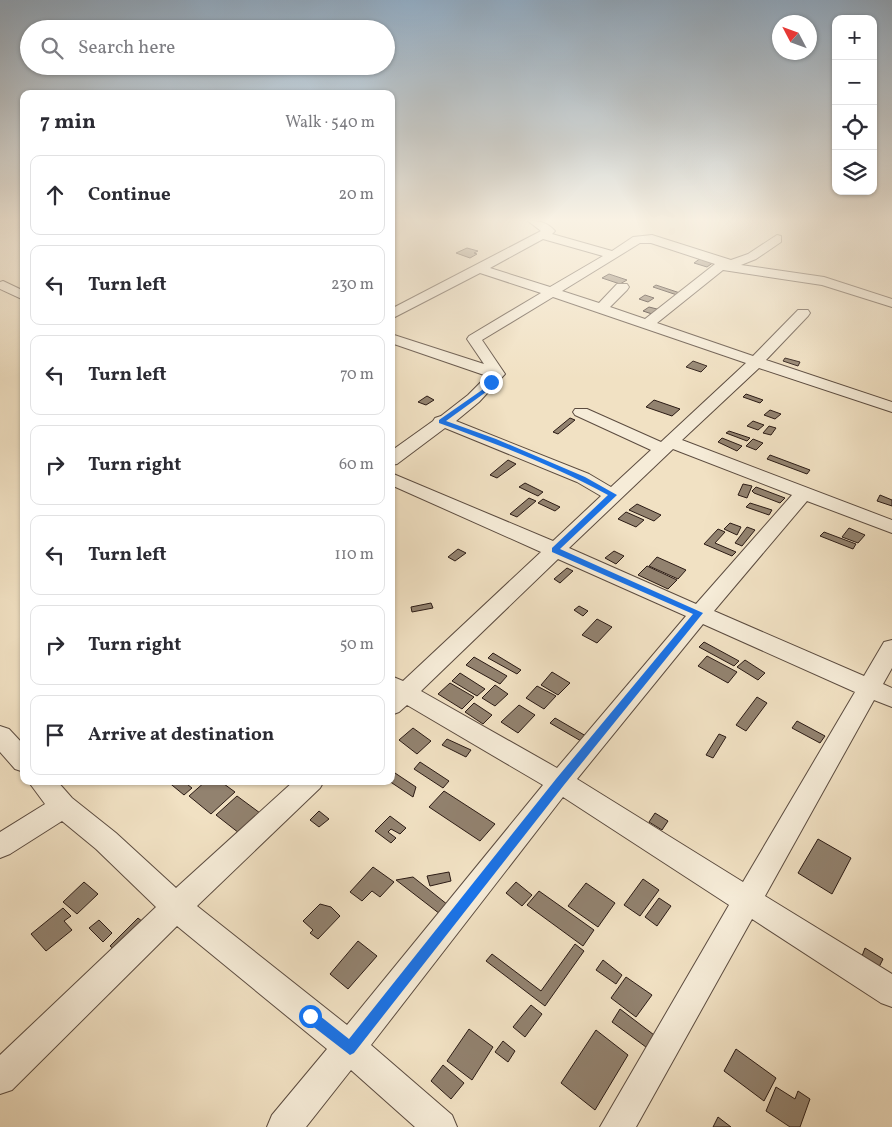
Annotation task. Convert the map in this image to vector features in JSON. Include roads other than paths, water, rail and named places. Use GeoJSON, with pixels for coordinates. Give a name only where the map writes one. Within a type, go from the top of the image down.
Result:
{"type":"FeatureCollection","features":[{"type":"Feature","properties":{"kind":"street"},"geometry":{"type":"LineString","coordinates":[[395,314],[472,274]]}},
{"type":"Feature","properties":{"kind":"street"},"geometry":{"type":"LineString","coordinates":[[495,274],[649,323],[755,363],[892,407]]}},
{"type":"Feature","properties":{"kind":"street"},"geometry":{"type":"LineString","coordinates":[[497,374],[493,364],[476,348],[474,339],[583,274]]}},
{"type":"Feature","properties":{"kind":"street"},"geometry":{"type":"LineString","coordinates":[[649,323],[710,274]]}},
{"type":"Feature","properties":{"kind":"street"},"geometry":{"type":"LineString","coordinates":[[780,274],[824,281],[892,304]]}},
{"type":"Feature","properties":{"kind":"street"},"geometry":{"type":"LineString","coordinates":[[3,285],[20,294]]}},
{"type":"Feature","properties":{"kind":"street"},"geometry":{"type":"LineString","coordinates":[[602,308],[622,287]]}},
{"type":"Feature","properties":{"kind":"street"},"geometry":{"type":"LineString","coordinates":[[803,313],[755,363],[667,446],[396,695],[560,782],[892,992]]}},
{"type":"Feature","properties":{"kind":"street"},"geometry":{"type":"LineString","coordinates":[[395,339],[497,374]]}},
{"type":"Feature","properties":{"kind":"street"},"geometry":{"type":"LineString","coordinates":[[395,457],[484,391],[497,374]]}},
{"type":"Feature","properties":{"kind":"street"},"geometry":{"type":"LineString","coordinates":[[581,412],[667,446],[892,527]]}},
{"type":"Feature","properties":{"kind":"street"},"geometry":{"type":"LineString","coordinates":[[441,421],[493,440],[583,478],[613,495]]}},
{"type":"Feature","properties":{"kind":"street"},"geometry":{"type":"LineString","coordinates":[[395,480],[881,693]]}},
{"type":"Feature","properties":{"kind":"street"},"geometry":{"type":"LineString","coordinates":[[284,1127],[350,1048],[560,782],[699,613],[803,494]]}},
{"type":"Feature","properties":{"kind":"street"},"geometry":{"type":"LineString","coordinates":[[617,1127],[748,900],[881,693],[892,648]]}},
{"type":"Feature","properties":{"kind":"street"},"geometry":{"type":"LineString","coordinates":[[0,736],[20,758]]}},
{"type":"Feature","properties":{"kind":"street"},"geometry":{"type":"LineString","coordinates":[[45,785],[63,806],[106,841],[176,907],[350,1048],[440,1127]]}},
{"type":"Feature","properties":{"kind":"street"},"geometry":{"type":"LineString","coordinates":[[0,1078],[176,907],[307,785]]}},
{"type":"Feature","properties":{"kind":"street"},"geometry":{"type":"LineString","coordinates":[[0,846],[63,806]]}}]}
